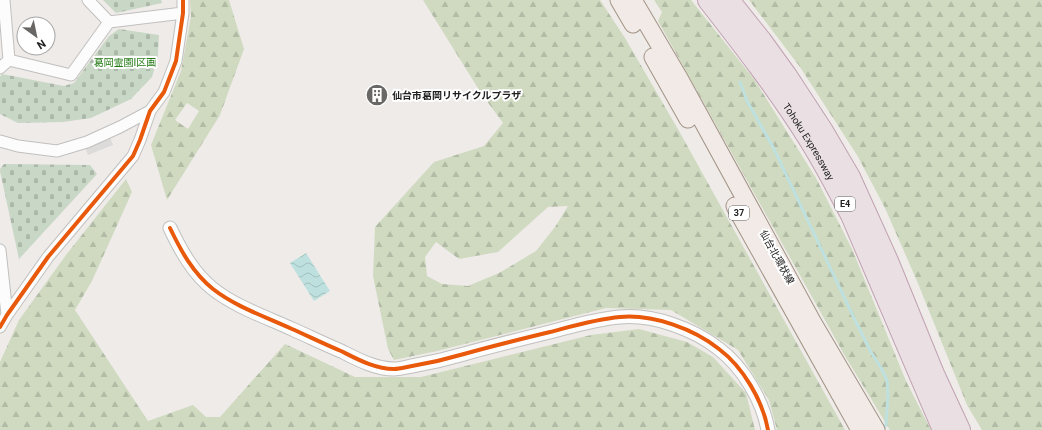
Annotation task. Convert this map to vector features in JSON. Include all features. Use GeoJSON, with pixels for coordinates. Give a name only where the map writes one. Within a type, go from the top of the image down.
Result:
{"type":"FeatureCollection","features":[{"type":"Feature","properties":{"kind":"highway","name":"Tohoku Expressway"},"geometry":{"type":"LineString","coordinates":[[708,0],[780,95],[809,138],[844,202],[863,242],[943,430]]}},
{"type":"Feature","properties":{"kind":"highway","name":"Tohoku Expressway"},"geometry":{"type":"LineString","coordinates":[[729,0],[787,76],[841,160],[885,254],[934,374],[960,430]]}},
{"type":"Feature","properties":{"kind":"main road","name":"仙台北環状線"},"geometry":{"type":"LineString","coordinates":[[619,0],[668,83],[755,244],[859,429]]}},
{"type":"Feature","properties":{"kind":"main road","name":"仙台北環状線"},"geometry":{"type":"LineString","coordinates":[[633,0],[679,78],[806,309],[876,430]]}},
{"type":"Feature","properties":{"kind":"street"},"geometry":{"type":"LineString","coordinates":[[4,0],[9,60]]}},
{"type":"Feature","properties":{"kind":"street"},"geometry":{"type":"LineString","coordinates":[[88,0],[109,22]]}},
{"type":"Feature","properties":{"kind":"street"},"geometry":{"type":"LineString","coordinates":[[0,327],[6,315],[48,257],[133,156],[150,111],[164,92],[176,61],[183,13],[182,0]]}},
{"type":"Feature","properties":{"kind":"street"},"geometry":{"type":"LineString","coordinates":[[9,60],[71,75],[109,22],[183,13]]}},
{"type":"Feature","properties":{"kind":"street"},"geometry":{"type":"LineString","coordinates":[[0,68],[9,60]]}},
{"type":"Feature","properties":{"kind":"street"},"geometry":{"type":"LineString","coordinates":[[0,141],[18,146],[57,151],[87,142],[150,111]]}},
{"type":"Feature","properties":{"kind":"street"},"geometry":{"type":"LineString","coordinates":[[170,228],[182,254],[196,272],[212,288],[226,297],[267,318],[368,364],[388,368],[395,369],[431,363],[584,323],[621,317],[642,318],[680,327],[708,340],[736,364],[747,379],[757,398],[767,423],[768,430]]}},
{"type":"Feature","properties":{"kind":"street"},"geometry":{"type":"LineString","coordinates":[[0,250],[6,315]]}},
{"type":"Feature","properties":{"kind":"shaded area"},"geometry":{"type":"Polygon","coordinates":[[[110,137],[113,145],[88,155],[85,147],[110,137]]]}},
{"type":"Feature","properties":{"kind":"green space"},"geometry":{"type":"Polygon","coordinates":[[[103,0],[161,0],[162,3],[116,13],[103,0]]]}},
{"type":"Feature","properties":{"kind":"green space"},"geometry":{"type":"Polygon","coordinates":[[[190,0],[229,0],[244,49],[220,115],[167,200],[151,145],[181,71],[191,16],[190,0]],[[187,103],[175,120],[188,129],[199,111],[187,103]]]}},
{"type":"Feature","properties":{"kind":"green space"},"geometry":{"type":"Polygon","coordinates":[[[423,0],[600,0],[625,38],[679,131],[845,430],[777,430],[769,400],[738,350],[671,310],[606,308],[437,351],[394,360],[388,349],[373,276],[375,227],[434,162],[484,146],[503,123],[481,93],[423,0]],[[568,206],[548,207],[498,252],[459,259],[436,242],[425,257],[427,276],[442,284],[468,286],[499,273],[536,251],[555,227],[568,206]]]}},
{"type":"Feature","properties":{"kind":"green space"},"geometry":{"type":"Polygon","coordinates":[[[654,0],[691,0],[754,79],[816,178],[852,249],[906,381],[931,430],[890,430],[845,356],[658,21],[662,12],[654,0]]]}},
{"type":"Feature","properties":{"kind":"green space"},"geometry":{"type":"Polygon","coordinates":[[[749,0],[1042,0],[1042,430],[982,430],[967,405],[917,281],[885,208],[857,155],[800,67],[749,0]]]}},
{"type":"Feature","properties":{"kind":"green space","name":"葛岡霊園I区画"},"geometry":{"type":"Polygon","coordinates":[[[119,29],[159,35],[158,55],[152,77],[131,99],[91,118],[63,122],[18,123],[0,114],[0,77],[2,74],[64,86],[74,83],[109,36],[119,29]]]}},
{"type":"Feature","properties":{"kind":"green space"},"geometry":{"type":"Polygon","coordinates":[[[4,164],[90,165],[97,174],[19,259],[0,171],[4,164]]]}},
{"type":"Feature","properties":{"kind":"green space"},"geometry":{"type":"Polygon","coordinates":[[[126,179],[132,192],[92,281],[75,310],[148,421],[193,405],[206,417],[220,417],[285,344],[355,377],[421,377],[591,335],[639,329],[687,342],[713,357],[746,393],[755,430],[0,430],[0,362],[19,320],[66,255],[126,179]]]}},
{"type":"Feature","properties":{"kind":"water"},"geometry":{"type":"Polygon","coordinates":[[[306,253],[330,291],[314,301],[290,263],[306,253]]]}},
{"type":"Feature","properties":{"kind":"waterway"},"geometry":{"type":"LineString","coordinates":[[740,82],[747,101],[773,147],[853,316],[887,380],[888,396],[886,424],[883,430]]}},
{"type":"Feature","properties":{"kind":"cycle path"},"geometry":{"type":"LineString","coordinates":[[0,327],[48,257],[133,156],[150,111],[164,92],[176,61],[183,13],[183,0]]}},
{"type":"Feature","properties":{"kind":"cycle path"},"geometry":{"type":"LineString","coordinates":[[170,228],[183,253],[199,276],[213,289],[231,301],[360,360],[387,369],[396,369],[451,358],[496,345],[611,318],[646,318],[672,324],[698,335],[728,356],[744,375],[757,396],[768,430]]}},
{"type":"Feature","properties":{"kind":"place","name":"仙台市葛岡リサイクルプラザ"},"geometry":{"type":"Point","coordinates":[377,95]}}]}
